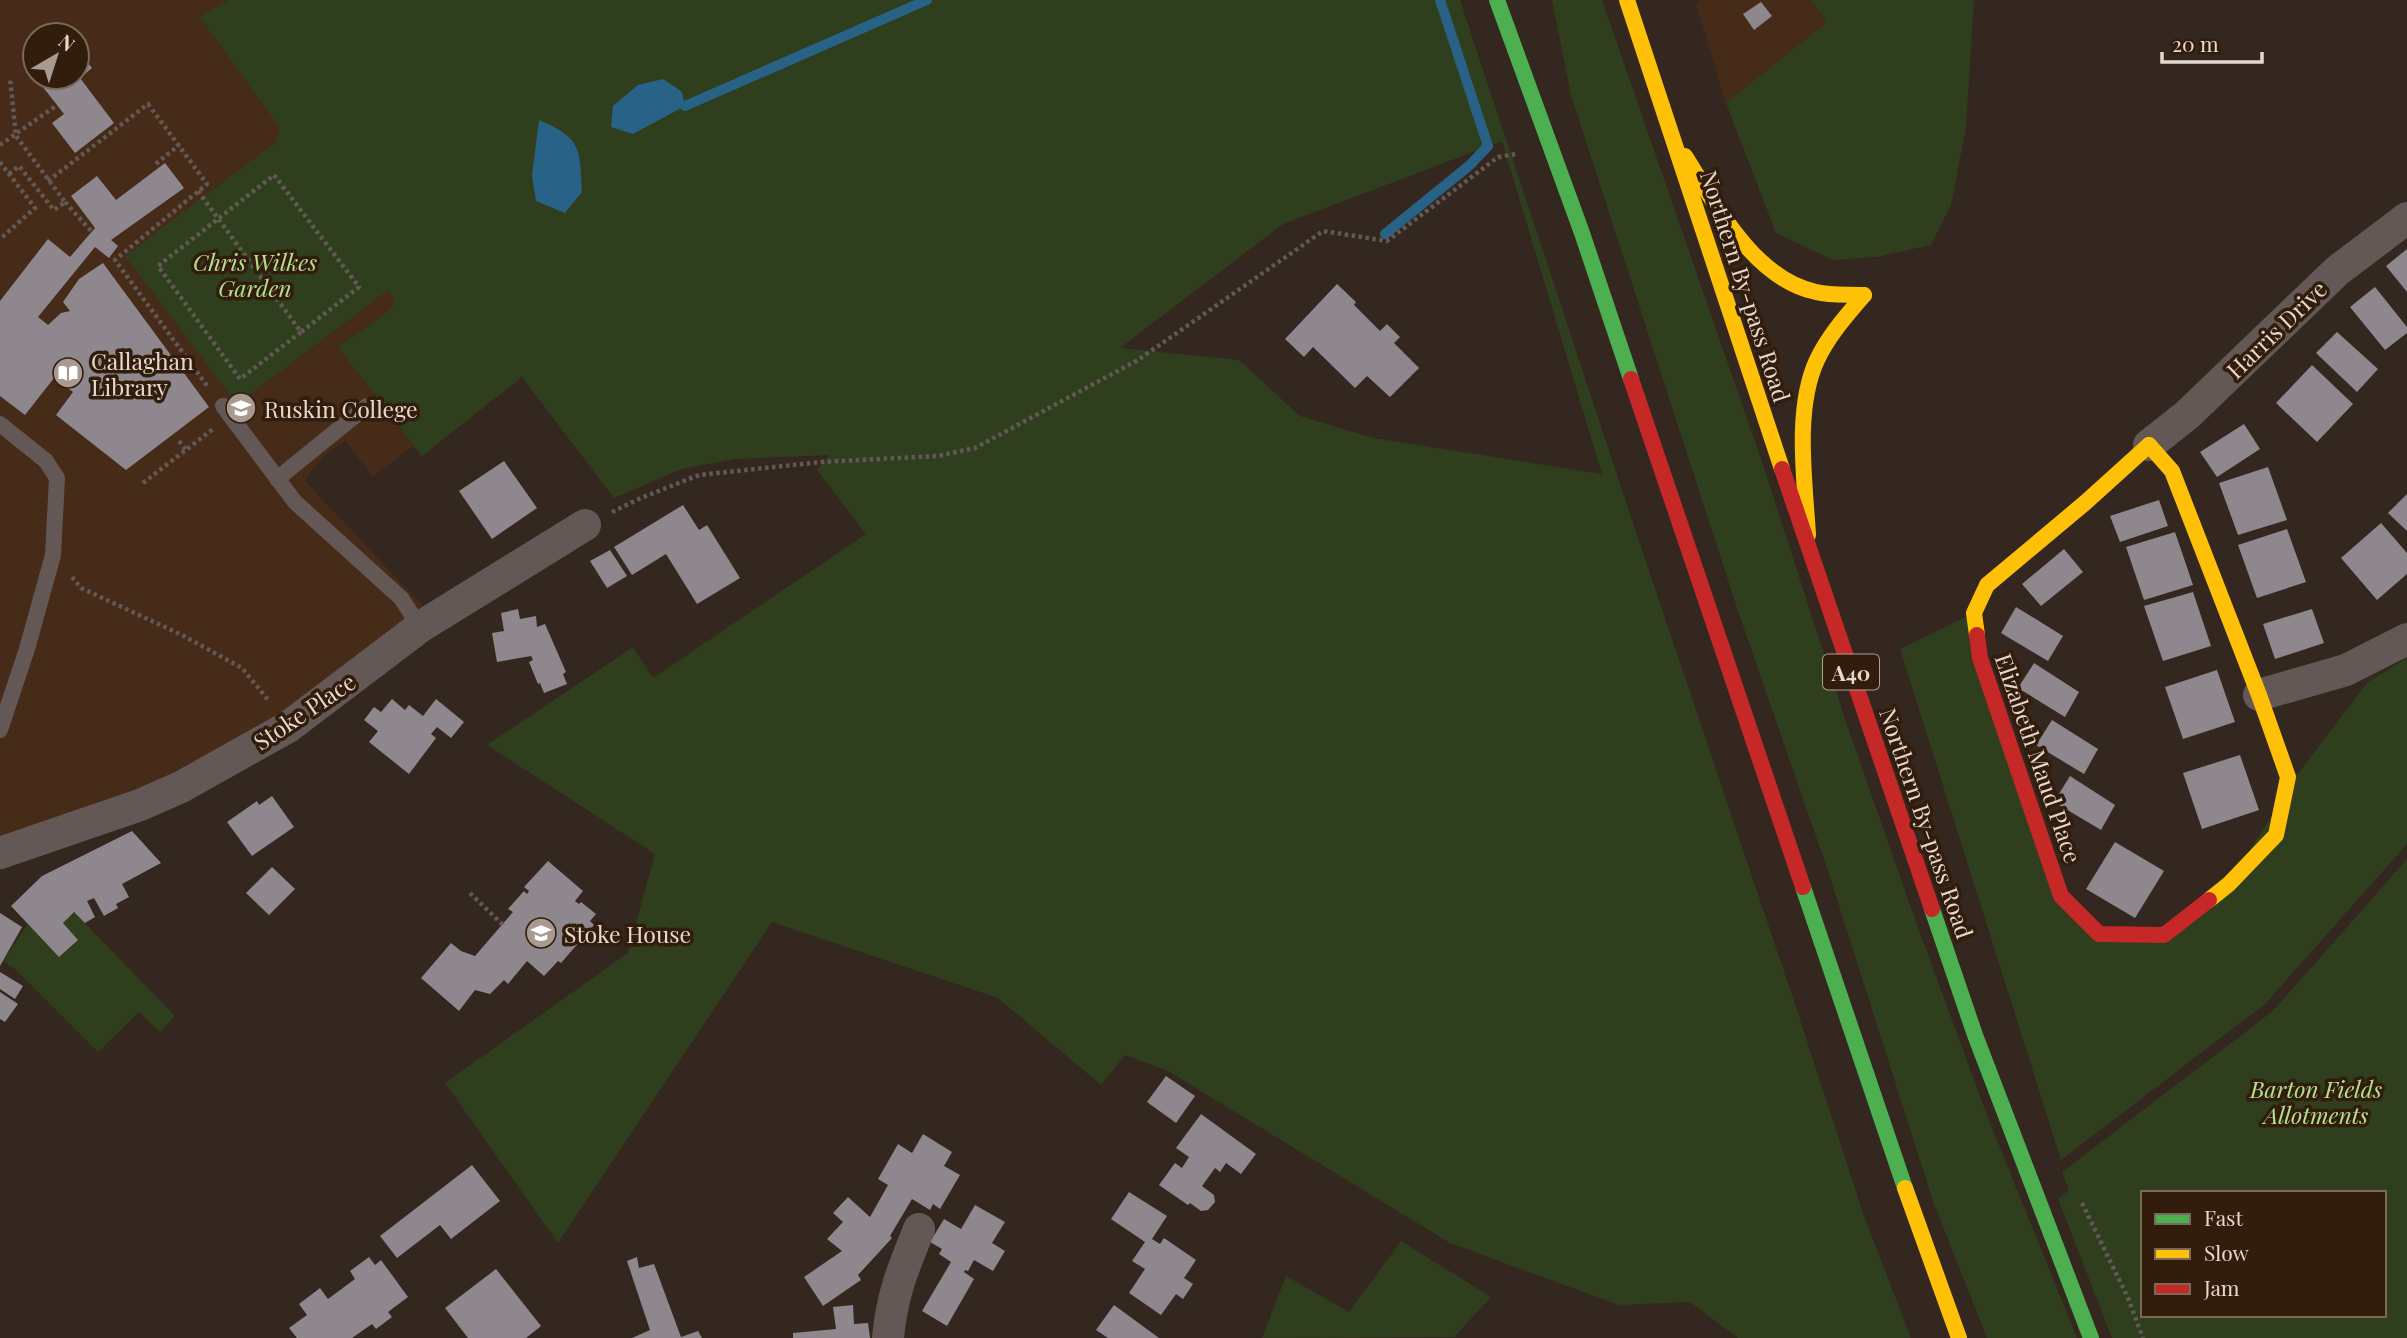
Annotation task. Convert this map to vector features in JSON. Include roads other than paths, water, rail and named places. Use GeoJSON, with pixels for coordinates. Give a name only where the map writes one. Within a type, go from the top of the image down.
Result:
{"type":"FeatureCollection","features":[{"type":"Feature","properties":{"kind":"main road"},"geometry":{"type":"LineString","coordinates":[[1497,0],[1582,233],[1930,1262],[1959,1338]]}},
{"type":"Feature","properties":{"kind":"main road","name":"Northern By-pass Road"},"geometry":{"type":"LineString","coordinates":[[1627,0],[1808,549],[1975,1035],[2091,1338]]}},
{"type":"Feature","properties":{"kind":"main road"},"geometry":{"type":"LineString","coordinates":[[1673,137],[1741,243],[1766,268],[1812,292],[1864,295],[1843,320],[1815,363],[1804,413],[1808,549]]}},
{"type":"Feature","properties":{"kind":"main road","name":"Elizabeth Maud Place"},"geometry":{"type":"LineString","coordinates":[[2149,445],[2172,471],[2259,695],[2288,776],[2276,835],[2230,884],[2164,935],[2099,934],[2061,896],[1980,658],[1975,613],[1987,585],[2149,445]]}},
{"type":"Feature","properties":{"kind":"street","name":"Harris Drive"},"geometry":{"type":"LineString","coordinates":[[2149,445],[2187,415],[2337,271],[2407,218]]}},
{"type":"Feature","properties":{"kind":"street","name":"Stoke Place"},"geometry":{"type":"LineString","coordinates":[[0,852],[140,805],[181,787],[288,727],[420,627],[585,525]]}},
{"type":"Feature","properties":{"kind":"street"},"geometry":{"type":"LineString","coordinates":[[2259,695],[2346,670],[2407,639]]}},
{"type":"Feature","properties":{"kind":"street"},"geometry":{"type":"LineString","coordinates":[[888,1338],[895,1290],[919,1229]]}},
{"type":"Feature","properties":{"kind":"lane"},"geometry":{"type":"LineString","coordinates":[[277,479],[367,406]]}},
{"type":"Feature","properties":{"kind":"lane"},"geometry":{"type":"LineString","coordinates":[[226,411],[295,502],[401,598],[420,627]]}},
{"type":"Feature","properties":{"kind":"lane"},"geometry":{"type":"LineString","coordinates":[[0,424],[46,461],[57,478],[53,555],[27,649],[0,730]]}},
{"type":"Feature","properties":{"kind":"water"},"geometry":{"type":"Polygon","coordinates":[[[663,79],[682,92],[685,106],[633,134],[611,127],[613,106],[638,85],[663,79]]]}},
{"type":"Feature","properties":{"kind":"water"},"geometry":{"type":"Polygon","coordinates":[[[539,120],[571,139],[579,155],[582,192],[565,213],[536,201],[532,176],[539,120]]]}},
{"type":"Feature","properties":{"kind":"waterway"},"geometry":{"type":"LineString","coordinates":[[685,106],[927,0]]}},
{"type":"Feature","properties":{"kind":"waterway"},"geometry":{"type":"LineString","coordinates":[[1385,234],[1470,165],[1488,146],[1440,0]]}},
{"type":"Feature","properties":{"kind":"place","name":"Callaghan Library"},"geometry":{"type":"Point","coordinates":[68,373]}},
{"type":"Feature","properties":{"kind":"place","name":"Ruskin College"},"geometry":{"type":"Point","coordinates":[241,408]}},
{"type":"Feature","properties":{"kind":"place","name":"Stoke House"},"geometry":{"type":"Point","coordinates":[541,933]}},
{"type":"Feature","properties":{"kind":"park label","name":"Chris Wilkes Garden"},"geometry":{"type":"Point","coordinates":[255,274]}},
{"type":"Feature","properties":{"kind":"park label","name":"Barton Fields Allotments"},"geometry":{"type":"Point","coordinates":[2316,1101]}}]}
